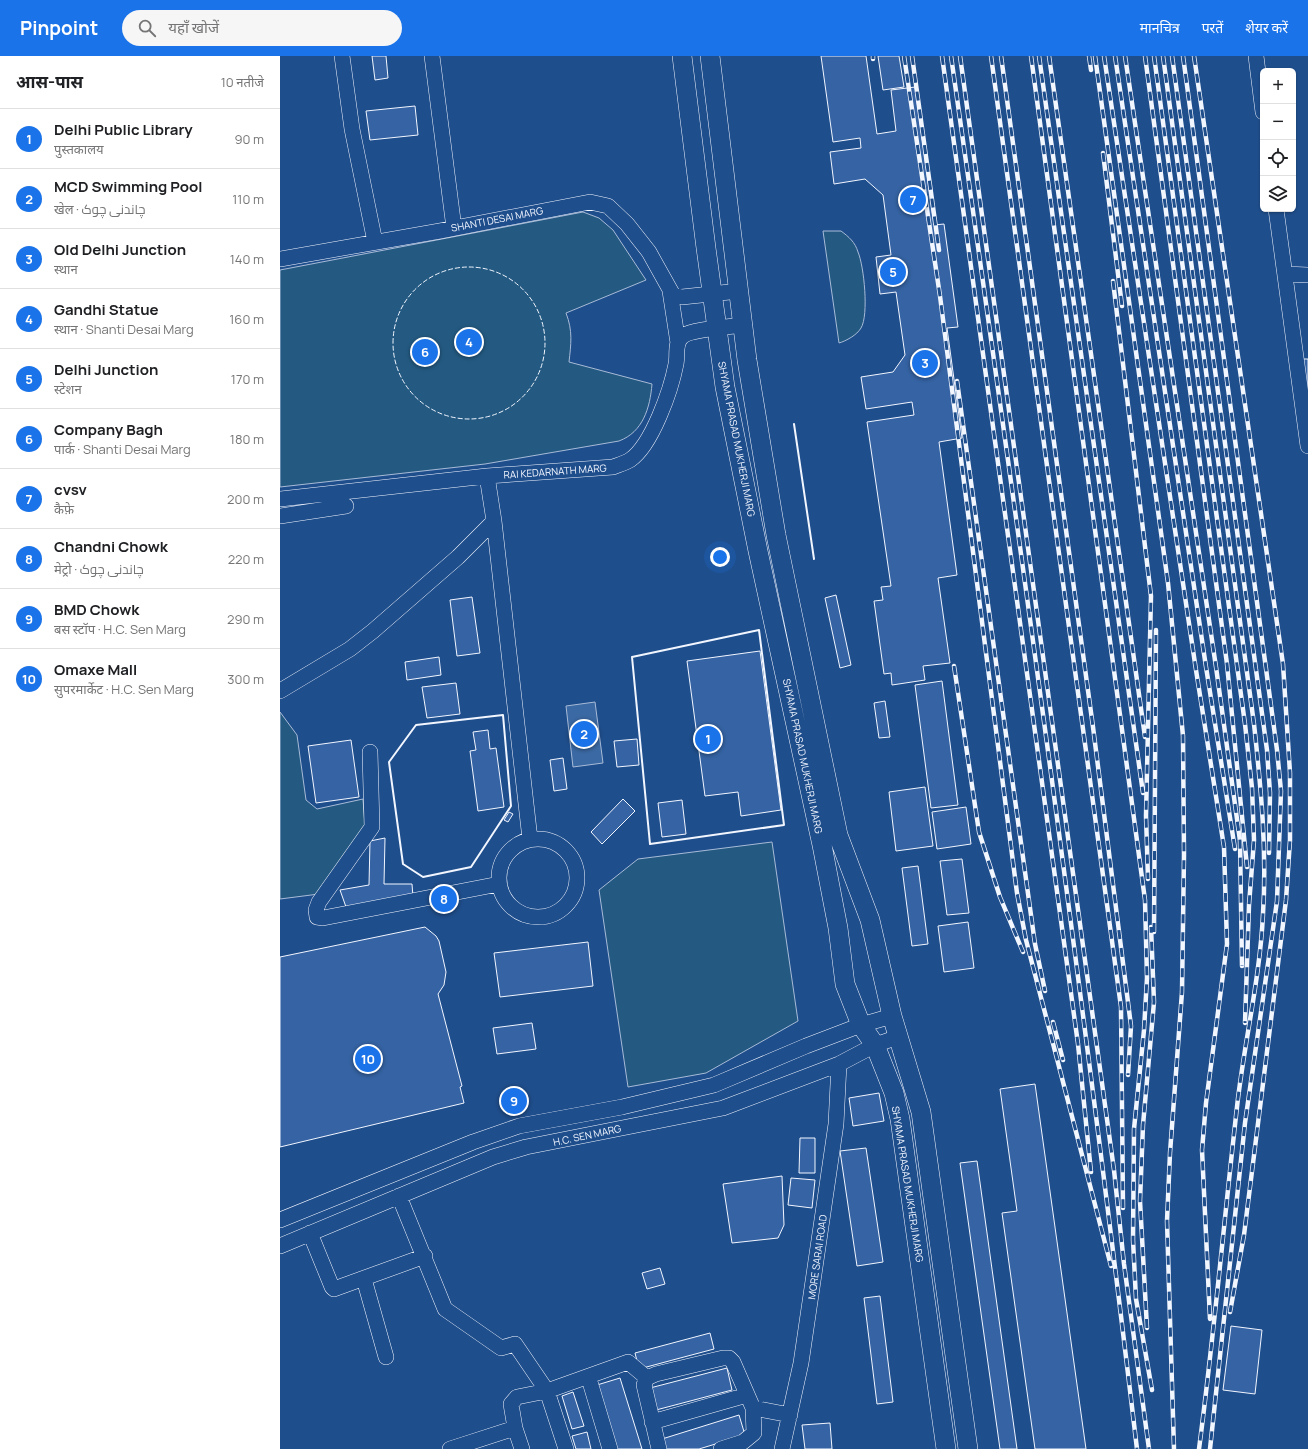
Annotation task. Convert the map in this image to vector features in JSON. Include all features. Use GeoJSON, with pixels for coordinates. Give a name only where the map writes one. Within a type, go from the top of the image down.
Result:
{"type":"FeatureCollection","features":[{"type":"Feature","properties":{"kind":"main road","name":"SHYAMA PRASAD MUKHERJI MARG"},"geometry":{"type":"LineString","coordinates":[[682,56],[727,394],[758,551],[822,845],[838,928],[845,984],[861,1025],[875,1045],[894,1094],[900,1119],[946,1449]]}},
{"type":"Feature","properties":{"kind":"main road","name":"SHYAMA PRASAD MUKHERJI MARG"},"geometry":{"type":"LineString","coordinates":[[710,56],[743,325],[776,535],[838,835],[870,920],[892,1016],[921,1112],[968,1449]]}},
{"type":"Feature","properties":{"kind":"street"},"geometry":{"type":"LineString","coordinates":[[342,56],[351,122],[375,242]]}},
{"type":"Feature","properties":{"kind":"street"},"geometry":{"type":"LineString","coordinates":[[432,56],[454,228]]}},
{"type":"Feature","properties":{"kind":"street"},"geometry":{"type":"LineString","coordinates":[[1256,56],[1262,104]]}},
{"type":"Feature","properties":{"kind":"street","name":"SHANTI DESAI MARG"},"geometry":{"type":"LineString","coordinates":[[280,259],[454,228],[583,202],[600,203],[614,210],[649,252],[670,291],[678,343]]}},
{"type":"Feature","properties":{"kind":"street"},"geometry":{"type":"LineString","coordinates":[[1276,212],[1308,446]]}},
{"type":"Feature","properties":{"kind":"street"},"geometry":{"type":"LineString","coordinates":[[1285,274],[1308,275]]}},
{"type":"Feature","properties":{"kind":"street"},"geometry":{"type":"LineString","coordinates":[[670,291],[673,295],[679,297],[739,291]]}},
{"type":"Feature","properties":{"kind":"street"},"geometry":{"type":"LineString","coordinates":[[678,343],[680,338],[687,333],[743,325]]}},
{"type":"Feature","properties":{"kind":"street","name":"RAI KEDARNATH MARG"},"geometry":{"type":"LineString","coordinates":[[280,499],[487,476],[613,467],[630,460],[649,436],[660,414],[676,364],[678,343]]}},
{"type":"Feature","properties":{"kind":"street"},"geometry":{"type":"LineString","coordinates":[[487,476],[494,521],[530,839]]}},
{"type":"Feature","properties":{"kind":"street"},"geometry":{"type":"LineString","coordinates":[[280,516],[346,506]]}},
{"type":"Feature","properties":{"kind":"street"},"geometry":{"type":"LineString","coordinates":[[280,691],[350,649],[373,631],[458,557],[494,521]]}},
{"type":"Feature","properties":{"kind":"street"},"geometry":{"type":"LineString","coordinates":[[370,752],[372,827],[319,902],[316,910],[317,917],[323,918],[499,884]]}},
{"type":"Feature","properties":{"kind":"street"},"geometry":{"type":"LineString","coordinates":[[530,839],[544,839],[557,843],[568,852],[575,864],[577,877],[575,891],[568,903],[558,912],[545,917],[532,917],[519,913],[509,905],[502,896],[499,884],[499,872],[502,860],[514,847],[530,839]]}},
{"type":"Feature","properties":{"kind":"street","name":"H.C. SEN MARG"},"geometry":{"type":"LineString","coordinates":[[280,1220],[473,1142],[519,1126],[622,1107],[714,1085],[861,1025],[892,1016]]}},
{"type":"Feature","properties":{"kind":"street","name":"H.C. SEN MARG"},"geometry":{"type":"LineString","coordinates":[[280,1246],[493,1157],[526,1147],[723,1108],[838,1064],[875,1045],[898,1037]]}},
{"type":"Feature","properties":{"kind":"street","name":"MORE SARAI ROAD"},"geometry":{"type":"LineString","coordinates":[[782,1449],[801,1363],[836,1124],[838,1064]]}},
{"type":"Feature","properties":{"kind":"street"},"geometry":{"type":"LineString","coordinates":[[399,1196],[425,1256],[445,1309],[501,1348],[515,1344],[547,1391],[566,1449]]}},
{"type":"Feature","properties":{"kind":"street"},"geometry":{"type":"LineString","coordinates":[[322,1203],[330,1224]]}},
{"type":"Feature","properties":{"kind":"street"},"geometry":{"type":"LineString","coordinates":[[310,1233],[332,1288],[338,1289],[425,1256]]}},
{"type":"Feature","properties":{"kind":"street"},"geometry":{"type":"LineString","coordinates":[[364,1280],[386,1357]]}},
{"type":"Feature","properties":{"kind":"street"},"geometry":{"type":"LineString","coordinates":[[659,1449],[644,1385],[647,1378],[656,1374],[723,1358],[729,1358],[733,1362],[750,1402],[754,1433],[743,1442],[721,1449]]}},
{"type":"Feature","properties":{"kind":"street"},"geometry":{"type":"LineString","coordinates":[[522,1449],[515,1428],[511,1404],[517,1397],[547,1391],[628,1362],[647,1378]]}},
{"type":"Feature","properties":{"kind":"street"},"geometry":{"type":"LineString","coordinates":[[590,1382],[610,1449]]}},
{"type":"Feature","properties":{"kind":"street"},"geometry":{"type":"LineString","coordinates":[[652,1422],[750,1402],[790,1415]]}},
{"type":"Feature","properties":{"kind":"street"},"geometry":{"type":"LineString","coordinates":[[450,1449],[515,1428]]}},
{"type":"Feature","properties":{"kind":"shaded area"},"geometry":{"type":"Polygon","coordinates":[[[583,212],[599,218],[613,230],[646,280],[566,313],[571,332],[569,362],[652,384],[649,402],[644,418],[634,432],[619,441],[485,464],[280,487],[280,270],[583,212]]]}},
{"type":"Feature","properties":{"kind":"shaded area"},"geometry":{"type":"Polygon","coordinates":[[[823,231],[841,231],[847,235],[857,248],[864,279],[865,313],[861,328],[857,333],[839,343],[823,231]]]}},
{"type":"Feature","properties":{"kind":"shaded area"},"geometry":{"type":"Polygon","coordinates":[[[595,702],[603,763],[573,767],[566,706],[595,702]]]}},
{"type":"Feature","properties":{"kind":"shaded area"},"geometry":{"type":"Polygon","coordinates":[[[280,712],[297,735],[306,800],[317,809],[363,799],[365,825],[319,894],[280,899],[280,712]]]}},
{"type":"Feature","properties":{"kind":"shaded area"},"geometry":{"type":"Polygon","coordinates":[[[772,842],[798,1021],[706,1073],[628,1087],[599,890],[638,859],[772,842]]]}},
{"type":"Feature","properties":{"kind":"building"},"geometry":{"type":"Polygon","coordinates":[[[372,56],[386,56],[388,78],[375,80],[372,56]]]}},
{"type":"Feature","properties":{"kind":"building"},"geometry":{"type":"Polygon","coordinates":[[[821,56],[866,56],[877,134],[896,131],[891,90],[915,87],[934,225],[944,224],[958,327],[947,328],[962,438],[939,442],[957,575],[938,578],[950,663],[923,666],[925,680],[892,685],[891,673],[884,674],[874,601],[883,600],[881,587],[891,586],[867,422],[914,415],[912,402],[866,409],[861,377],[893,372],[905,355],[896,292],[880,294],[876,257],[891,255],[883,195],[865,179],[834,184],[830,152],[861,148],[860,138],[833,142],[821,56]]]}},
{"type":"Feature","properties":{"kind":"building"},"geometry":{"type":"Polygon","coordinates":[[[878,56],[899,56],[904,87],[883,90],[878,56]]]}},
{"type":"Feature","properties":{"kind":"building"},"geometry":{"type":"Polygon","coordinates":[[[415,106],[418,135],[370,140],[366,111],[415,106]]]}},
{"type":"Feature","properties":{"kind":"building"},"geometry":{"type":"Polygon","coordinates":[[[1302,359],[1308,359],[1308,390],[1306,390],[1302,359]]]}},
{"type":"Feature","properties":{"kind":"building"},"geometry":{"type":"Polygon","coordinates":[[[836,595],[851,665],[840,668],[825,598],[836,595]]]}},
{"type":"Feature","properties":{"kind":"building"},"geometry":{"type":"Polygon","coordinates":[[[472,597],[480,653],[457,656],[450,600],[472,597]]]}},
{"type":"Feature","properties":{"kind":"building"},"geometry":{"type":"Polygon","coordinates":[[[760,651],[781,810],[741,816],[738,792],[705,796],[687,661],[760,651]]]}},
{"type":"Feature","properties":{"kind":"building"},"geometry":{"type":"Polygon","coordinates":[[[439,657],[441,675],[407,680],[405,662],[439,657]]]}},
{"type":"Feature","properties":{"kind":"building"},"geometry":{"type":"Polygon","coordinates":[[[942,681],[958,805],[931,808],[915,685],[942,681]]]}},
{"type":"Feature","properties":{"kind":"building"},"geometry":{"type":"Polygon","coordinates":[[[456,683],[460,714],[427,718],[422,687],[456,683]]]}},
{"type":"Feature","properties":{"kind":"building"},"geometry":{"type":"Polygon","coordinates":[[[885,701],[890,737],[879,738],[874,703],[885,701]]]}},
{"type":"Feature","properties":{"kind":"building"},"geometry":{"type":"Polygon","coordinates":[[[488,730],[490,749],[496,748],[504,807],[478,811],[470,751],[476,750],[473,732],[488,730]]]}},
{"type":"Feature","properties":{"kind":"building"},"geometry":{"type":"Polygon","coordinates":[[[637,739],[639,765],[617,767],[614,741],[637,739]]]}},
{"type":"Feature","properties":{"kind":"building"},"geometry":{"type":"Polygon","coordinates":[[[351,740],[359,797],[316,803],[308,746],[351,740]]]}},
{"type":"Feature","properties":{"kind":"building"},"geometry":{"type":"Polygon","coordinates":[[[563,758],[567,789],[554,791],[550,760],[563,758]]]}},
{"type":"Feature","properties":{"kind":"building"},"geometry":{"type":"Polygon","coordinates":[[[925,787],[933,846],[896,851],[889,792],[925,787]]]}},
{"type":"Feature","properties":{"kind":"building"},"geometry":{"type":"Polygon","coordinates":[[[623,799],[635,811],[602,844],[591,832],[623,799]]]}},
{"type":"Feature","properties":{"kind":"building"},"geometry":{"type":"Polygon","coordinates":[[[682,800],[686,834],[662,837],[658,803],[682,800]]]}},
{"type":"Feature","properties":{"kind":"building"},"geometry":{"type":"Polygon","coordinates":[[[966,807],[971,844],[937,849],[932,812],[966,807]]]}},
{"type":"Feature","properties":{"kind":"building"},"geometry":{"type":"Polygon","coordinates":[[[509,812],[513,814],[508,822],[504,820],[509,812]]]}},
{"type":"Feature","properties":{"kind":"building"},"geometry":{"type":"Polygon","coordinates":[[[385,838],[384,884],[412,884],[413,897],[346,907],[340,890],[369,885],[370,841],[385,838]]]}},
{"type":"Feature","properties":{"kind":"building"},"geometry":{"type":"Polygon","coordinates":[[[962,859],[969,913],[947,915],[940,861],[962,859]]]}},
{"type":"Feature","properties":{"kind":"building"},"geometry":{"type":"Polygon","coordinates":[[[918,866],[928,944],[912,946],[902,868],[918,866]]]}},
{"type":"Feature","properties":{"kind":"building"},"geometry":{"type":"Polygon","coordinates":[[[968,922],[974,968],[944,972],[938,926],[968,922]]]}},
{"type":"Feature","properties":{"kind":"building"},"geometry":{"type":"Polygon","coordinates":[[[425,927],[436,936],[439,941],[446,972],[444,985],[438,994],[462,1086],[460,1087],[464,1103],[280,1147],[280,957],[425,927]]]}},
{"type":"Feature","properties":{"kind":"building"},"geometry":{"type":"Polygon","coordinates":[[[588,942],[593,986],[500,997],[494,953],[588,942]]]}},
{"type":"Feature","properties":{"kind":"building"},"geometry":{"type":"Polygon","coordinates":[[[532,1023],[536,1049],[497,1054],[493,1028],[532,1023]]]}},
{"type":"Feature","properties":{"kind":"building"},"geometry":{"type":"Polygon","coordinates":[[[1035,1084],[1086,1449],[1035,1449],[1002,1213],[1017,1211],[1000,1089],[1035,1084]]]}},
{"type":"Feature","properties":{"kind":"building"},"geometry":{"type":"Polygon","coordinates":[[[879,1093],[884,1121],[853,1126],[849,1098],[879,1093]]]}},
{"type":"Feature","properties":{"kind":"building"},"geometry":{"type":"Polygon","coordinates":[[[800,1138],[815,1138],[815,1173],[799,1173],[800,1138]]]}},
{"type":"Feature","properties":{"kind":"building"},"geometry":{"type":"Polygon","coordinates":[[[866,1148],[883,1262],[857,1266],[840,1151],[866,1148]]]}},
{"type":"Feature","properties":{"kind":"building"},"geometry":{"type":"Polygon","coordinates":[[[977,1161],[1017,1449],[1000,1449],[960,1163],[977,1161]]]}},
{"type":"Feature","properties":{"kind":"building"},"geometry":{"type":"Polygon","coordinates":[[[782,1176],[784,1225],[778,1238],[732,1243],[723,1184],[782,1176]]]}},
{"type":"Feature","properties":{"kind":"building"},"geometry":{"type":"Polygon","coordinates":[[[791,1178],[815,1180],[812,1208],[788,1205],[791,1178]]]}},
{"type":"Feature","properties":{"kind":"building"},"geometry":{"type":"Polygon","coordinates":[[[660,1268],[665,1284],[647,1289],[642,1273],[660,1268]]]}},
{"type":"Feature","properties":{"kind":"building"},"geometry":{"type":"Polygon","coordinates":[[[880,1296],[893,1402],[877,1404],[864,1298],[880,1296]]]}},
{"type":"Feature","properties":{"kind":"building"},"geometry":{"type":"Polygon","coordinates":[[[1231,1326],[1262,1330],[1255,1394],[1223,1390],[1231,1326]]]}},
{"type":"Feature","properties":{"kind":"building"},"geometry":{"type":"Polygon","coordinates":[[[710,1333],[714,1349],[639,1369],[635,1353],[710,1333]]]}},
{"type":"Feature","properties":{"kind":"building"},"geometry":{"type":"Polygon","coordinates":[[[727,1368],[732,1390],[656,1410],[650,1388],[727,1368]]]}},
{"type":"Feature","properties":{"kind":"building"},"geometry":{"type":"Polygon","coordinates":[[[620,1378],[642,1449],[617,1449],[597,1385],[620,1378]]]}},
{"type":"Feature","properties":{"kind":"building"},"geometry":{"type":"Polygon","coordinates":[[[573,1392],[584,1426],[572,1429],[562,1396],[573,1392]]]}},
{"type":"Feature","properties":{"kind":"building"},"geometry":{"type":"Polygon","coordinates":[[[739,1415],[745,1435],[699,1449],[665,1449],[662,1439],[739,1415]]]}},
{"type":"Feature","properties":{"kind":"building"},"geometry":{"type":"Polygon","coordinates":[[[830,1423],[832,1449],[805,1449],[802,1425],[830,1423]]]}},
{"type":"Feature","properties":{"kind":"building"},"geometry":{"type":"Polygon","coordinates":[[[587,1432],[591,1449],[576,1449],[572,1436],[587,1432]]]}},
{"type":"Feature","properties":{"kind":"railway"},"geometry":{"type":"LineString","coordinates":[[904,56],[940,296],[1017,893],[1026,940],[1111,1266]]}},
{"type":"Feature","properties":{"kind":"railway"},"geometry":{"type":"LineString","coordinates":[[912,56],[939,250]]}},
{"type":"Feature","properties":{"kind":"railway"},"geometry":{"type":"LineString","coordinates":[[942,56],[1078,1044],[1091,1172]]}},
{"type":"Feature","properties":{"kind":"railway"},"geometry":{"type":"LineString","coordinates":[[951,56],[1071,926],[1137,1449]]}},
{"type":"Feature","properties":{"kind":"railway"},"geometry":{"type":"LineString","coordinates":[[960,56],[1114,1170],[1124,1264],[1149,1449]]}},
{"type":"Feature","properties":{"kind":"railway"},"geometry":{"type":"LineString","coordinates":[[991,56],[1121,1007],[1123,1208]]}},
{"type":"Feature","properties":{"kind":"railway"},"geometry":{"type":"LineString","coordinates":[[1001,56],[1093,727],[1131,1026],[1128,1075]]}},
{"type":"Feature","properties":{"kind":"railway"},"geometry":{"type":"LineString","coordinates":[[1031,56],[1145,900],[1147,978],[1144,1030],[1134,1129],[1133,1240],[1136,1299],[1152,1390]]}},
{"type":"Feature","properties":{"kind":"railway"},"geometry":{"type":"LineString","coordinates":[[1039,56],[1143,793]]}},
{"type":"Feature","properties":{"kind":"railway"},"geometry":{"type":"LineString","coordinates":[[1049,56],[1145,737]]}},
{"type":"Feature","properties":{"kind":"railway"},"geometry":{"type":"LineString","coordinates":[[1089,56],[1091,70]]}},
{"type":"Feature","properties":{"kind":"railway"},"geometry":{"type":"LineString","coordinates":[[1095,56],[1168,583],[1183,736],[1184,855],[1182,992],[1170,1153],[1167,1221],[1174,1449]]}},
{"type":"Feature","properties":{"kind":"railway"},"geometry":{"type":"LineString","coordinates":[[1104,56],[1224,847],[1227,944],[1206,1103],[1202,1150],[1210,1319]]}},
{"type":"Feature","properties":{"kind":"railway"},"geometry":{"type":"LineString","coordinates":[[1115,56],[1206,667],[1235,849]]}},
{"type":"Feature","properties":{"kind":"railway"},"geometry":{"type":"LineString","coordinates":[[1125,56],[1216,667],[1240,841],[1242,966]]}},
{"type":"Feature","properties":{"kind":"railway"},"geometry":{"type":"LineString","coordinates":[[1145,56],[1227,664],[1247,867]]}},
{"type":"Feature","properties":{"kind":"railway"},"geometry":{"type":"LineString","coordinates":[[1154,56],[1245,724],[1252,788],[1254,840],[1249,905],[1245,1023]]}},
{"type":"Feature","properties":{"kind":"railway"},"geometry":{"type":"LineString","coordinates":[[1163,56],[1254,724],[1264,843],[1264,890],[1259,963],[1237,1107],[1199,1449]]}},
{"type":"Feature","properties":{"kind":"railway"},"geometry":{"type":"LineString","coordinates":[[1172,56],[1267,750],[1270,793],[1269,853]]}},
{"type":"Feature","properties":{"kind":"railway"},"geometry":{"type":"LineString","coordinates":[[1183,56],[1277,750],[1281,791],[1277,901],[1245,1123],[1210,1449]]}},
{"type":"Feature","properties":{"kind":"railway"},"geometry":{"type":"LineString","coordinates":[[1194,56],[1283,664],[1290,773],[1290,840],[1286,900],[1244,1235],[1230,1312]]}},
{"type":"Feature","properties":{"kind":"railway"},"geometry":{"type":"LineString","coordinates":[[1103,153],[1122,306]]}},
{"type":"Feature","properties":{"kind":"railway"},"geometry":{"type":"LineString","coordinates":[[1113,281],[1151,596],[1146,816],[1148,879]]}},
{"type":"Feature","properties":{"kind":"railway"},"geometry":{"type":"LineString","coordinates":[[957,381],[1035,944],[1045,991]]}},
{"type":"Feature","properties":{"kind":"railway"},"geometry":{"type":"LineString","coordinates":[[1154,932],[1156,630]]}},
{"type":"Feature","properties":{"kind":"railway"},"geometry":{"type":"LineString","coordinates":[[954,666],[979,832],[1000,897],[1023,952]]}},
{"type":"Feature","properties":{"kind":"railway"},"geometry":{"type":"LineString","coordinates":[[1147,1328],[1140,1201],[1143,1125],[1154,1002],[1151,927]]}},
{"type":"Feature","properties":{"kind":"railway"},"geometry":{"type":"LineString","coordinates":[[1053,1022],[1063,1060]]}},
{"type":"Feature","properties":{"kind":"fence"},"geometry":{"type":"LineString","coordinates":[[476,267],[498,272],[511,279],[523,289],[533,301],[540,314],[544,328],[545,343],[544,358],[540,372],[533,385],[523,397],[511,407],[498,414],[484,418],[462,419],[440,414],[427,407],[415,397],[405,385],[398,372],[394,358],[393,336],[398,314],[405,301],[415,289],[427,279],[440,272],[454,268],[476,267]]}},
{"type":"Feature","properties":{"kind":"wall"},"geometry":{"type":"LineString","coordinates":[[794,424],[814,559]]}},
{"type":"Feature","properties":{"kind":"wall"},"geometry":{"type":"LineString","coordinates":[[759,630],[784,825],[650,844],[632,657],[759,630]]}},
{"type":"Feature","properties":{"kind":"wall"},"geometry":{"type":"LineString","coordinates":[[503,715],[511,806],[471,867],[423,877],[403,864],[389,762],[416,725],[503,715]]}},
{"type":"Feature","properties":{"kind":"place","name":"cvsv"},"geometry":{"type":"Point","coordinates":[913,200]}},
{"type":"Feature","properties":{"kind":"place","name":"Delhi Junction"},"geometry":{"type":"Point","coordinates":[893,272]}},
{"type":"Feature","properties":{"kind":"place","name":"Gandhi Statue"},"geometry":{"type":"Point","coordinates":[469,342]}},
{"type":"Feature","properties":{"kind":"place","name":"Company Bagh"},"geometry":{"type":"Point","coordinates":[425,352]}},
{"type":"Feature","properties":{"kind":"place","name":"Old Delhi Junction"},"geometry":{"type":"Point","coordinates":[925,363]}},
{"type":"Feature","properties":{"kind":"place","name":"MCD Swimming Pool"},"geometry":{"type":"Point","coordinates":[584,734]}},
{"type":"Feature","properties":{"kind":"place","name":"Delhi Public Library"},"geometry":{"type":"Point","coordinates":[708,739]}},
{"type":"Feature","properties":{"kind":"place","name":"Chandni Chowk"},"geometry":{"type":"Point","coordinates":[444,899]}},
{"type":"Feature","properties":{"kind":"place","name":"Omaxe Mall"},"geometry":{"type":"Point","coordinates":[368,1059]}},
{"type":"Feature","properties":{"kind":"place","name":"BMD Chowk"},"geometry":{"type":"Point","coordinates":[514,1101]}}]}
